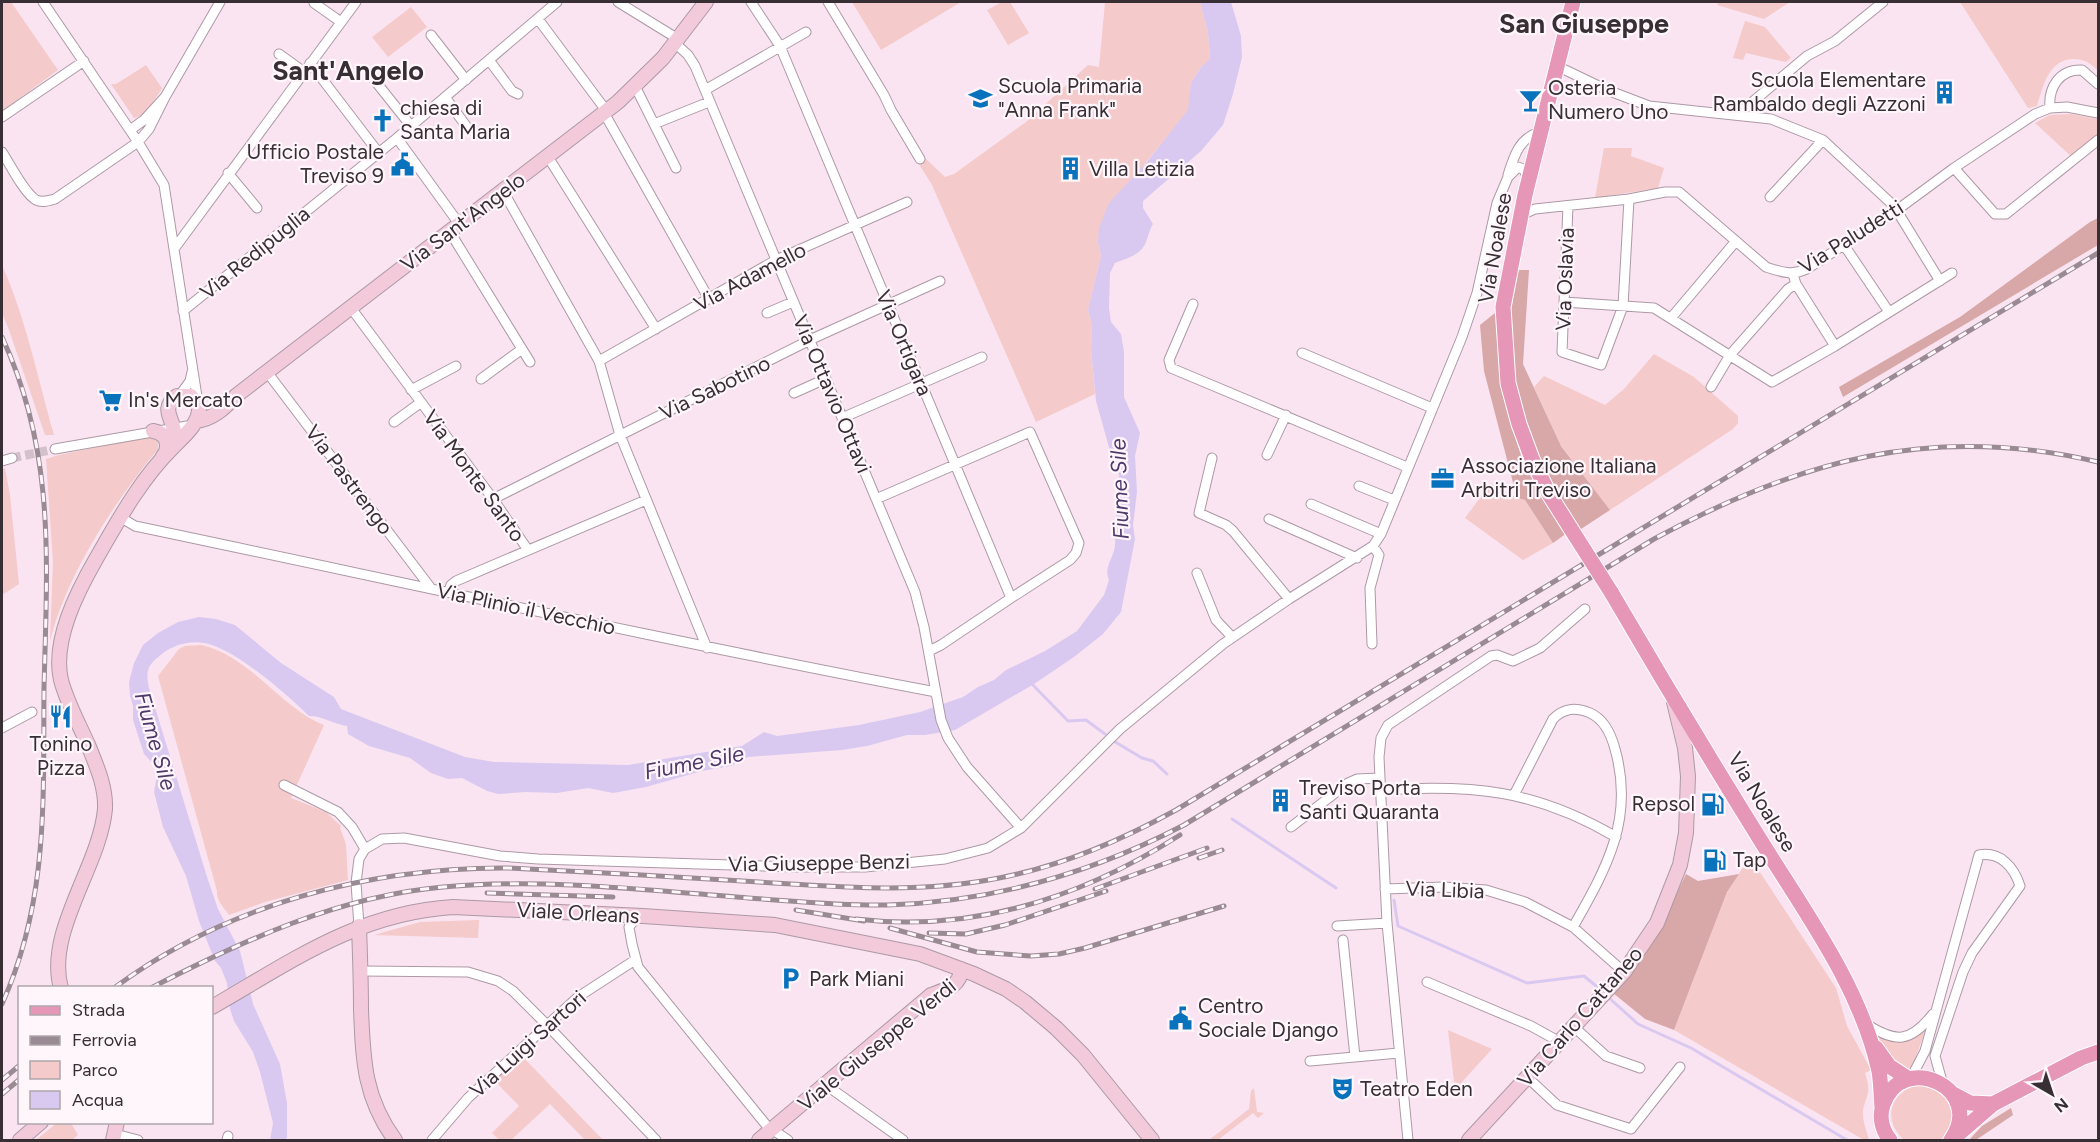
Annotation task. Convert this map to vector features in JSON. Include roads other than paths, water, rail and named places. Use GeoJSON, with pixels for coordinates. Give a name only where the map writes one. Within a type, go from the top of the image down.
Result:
{"type":"FeatureCollection","features":[{"type":"Feature","properties":{"kind":"main road","name":"Via Noalese"},"geometry":{"type":"LineString","coordinates":[[1573,2],[1529,178],[1503,308],[1508,383],[1519,424],[1532,459],[1549,494],[1833,956],[1864,1023],[1879,1072],[1885,1137]]}},
{"type":"Feature","properties":{"kind":"main road","name":"Via Noalese"},"geometry":{"type":"LineString","coordinates":[[1869,1038],[1889,1066],[1910,1079],[1922,1077],[1933,1079],[1970,1103],[1993,1104]]}},
{"type":"Feature","properties":{"kind":"main road"},"geometry":{"type":"LineString","coordinates":[[1951,1140],[1993,1104],[2081,1058],[2098,1052]]}},
{"type":"Feature","properties":{"kind":"main road"},"geometry":{"type":"LineString","coordinates":[[1882,1107],[1892,1090],[1910,1079]]}},
{"type":"Feature","properties":{"kind":"main road"},"geometry":{"type":"LineString","coordinates":[[1948,1090],[1959,1110],[1960,1119],[1951,1140]]}},
{"type":"Feature","properties":{"kind":"street"},"geometry":{"type":"LineString","coordinates":[[43,2],[160,177],[166,195],[198,404]]}},
{"type":"Feature","properties":{"kind":"street"},"geometry":{"type":"LineString","coordinates":[[2,152],[30,195],[46,202],[55,199],[138,142],[149,129],[220,2]]}},
{"type":"Feature","properties":{"kind":"street"},"geometry":{"type":"LineString","coordinates":[[174,249],[356,2]]}},
{"type":"Feature","properties":{"kind":"street","name":"Via Redipuglia"},"geometry":{"type":"LineString","coordinates":[[183,311],[397,138],[557,2]]}},
{"type":"Feature","properties":{"kind":"street"},"geometry":{"type":"LineString","coordinates":[[618,2],[677,41]]}},
{"type":"Feature","properties":{"kind":"street","name":"Via Sant'Angelo"},"geometry":{"type":"LineString","coordinates":[[181,420],[215,414],[605,113],[636,86],[677,41],[706,2]]}},
{"type":"Feature","properties":{"kind":"street","name":"Via Ortigara"},"geometry":{"type":"LineString","coordinates":[[752,2],[780,46],[1011,598]]}},
{"type":"Feature","properties":{"kind":"street"},"geometry":{"type":"LineString","coordinates":[[828,2],[920,159]]}},
{"type":"Feature","properties":{"kind":"street"},"geometry":{"type":"LineString","coordinates":[[1737,115],[1807,56],[1840,37],[1883,2]]}},
{"type":"Feature","properties":{"kind":"street"},"geometry":{"type":"LineString","coordinates":[[314,3],[341,22]]}},
{"type":"Feature","properties":{"kind":"street"},"geometry":{"type":"LineString","coordinates":[[538,18],[602,105],[709,298]]}},
{"type":"Feature","properties":{"kind":"street"},"geometry":{"type":"LineString","coordinates":[[705,90],[806,32]]}},
{"type":"Feature","properties":{"kind":"street"},"geometry":{"type":"LineString","coordinates":[[431,35],[466,80]]}},
{"type":"Feature","properties":{"kind":"street","name":"Via Ottavio Ottavi"},"geometry":{"type":"LineString","coordinates":[[677,41],[692,61],[705,90],[915,592],[922,615],[941,720],[948,738],[967,767],[1021,828]]}},
{"type":"Feature","properties":{"kind":"street"},"geometry":{"type":"LineString","coordinates":[[279,54],[304,72]]}},
{"type":"Feature","properties":{"kind":"street"},"geometry":{"type":"LineString","coordinates":[[489,60],[512,91],[518,94]]}},
{"type":"Feature","properties":{"kind":"street"},"geometry":{"type":"LineString","coordinates":[[2,117],[84,61]]}},
{"type":"Feature","properties":{"kind":"street"},"geometry":{"type":"LineString","coordinates":[[310,63],[378,152]]}},
{"type":"Feature","properties":{"kind":"street"},"geometry":{"type":"LineString","coordinates":[[1557,66],[1606,90],[1648,106],[1776,120],[1823,140],[1897,210],[1940,281]]}},
{"type":"Feature","properties":{"kind":"street"},"geometry":{"type":"LineString","coordinates":[[2050,108],[2053,87],[2059,77],[2067,71],[2082,70],[2098,84]]}},
{"type":"Feature","properties":{"kind":"street"},"geometry":{"type":"LineString","coordinates":[[372,77],[411,126]]}},
{"type":"Feature","properties":{"kind":"street"},"geometry":{"type":"LineString","coordinates":[[636,86],[676,168]]}},
{"type":"Feature","properties":{"kind":"street"},"geometry":{"type":"LineString","coordinates":[[130,130],[144,120],[165,97]]}},
{"type":"Feature","properties":{"kind":"street"},"geometry":{"type":"LineString","coordinates":[[445,98],[469,130]]}},
{"type":"Feature","properties":{"kind":"street"},"geometry":{"type":"LineString","coordinates":[[654,124],[709,102]]}},
{"type":"Feature","properties":{"kind":"street","name":"Via Paludetti"},"geometry":{"type":"LineString","coordinates":[[1520,221],[1531,211],[1679,192],[1766,267],[1795,279],[1807,268],[1897,210],[2030,117],[2050,108],[2067,107],[2098,113]]}},
{"type":"Feature","properties":{"kind":"street","name":"Via Giuseppe Benzi"},"geometry":{"type":"LineString","coordinates":[[365,849],[381,839],[397,838],[500,856],[538,859],[865,867],[969,855],[999,843],[1021,828],[1119,729],[1232,637],[1373,546],[1381,534],[1474,304],[1497,203],[1520,145],[1529,137],[1540,132]]}},
{"type":"Feature","properties":{"kind":"street"},"geometry":{"type":"LineString","coordinates":[[397,138],[455,228],[530,362]]}},
{"type":"Feature","properties":{"kind":"street"},"geometry":{"type":"LineString","coordinates":[[1770,197],[1823,140]]}},
{"type":"Feature","properties":{"kind":"street"},"geometry":{"type":"LineString","coordinates":[[1954,168],[1995,214],[2006,214],[2098,140]]}},
{"type":"Feature","properties":{"kind":"street"},"geometry":{"type":"LineString","coordinates":[[548,157],[656,329]]}},
{"type":"Feature","properties":{"kind":"street"},"geometry":{"type":"LineString","coordinates":[[1508,177],[1518,167],[1523,169],[1529,178]]}},
{"type":"Feature","properties":{"kind":"street"},"geometry":{"type":"LineString","coordinates":[[228,173],[257,208]]}},
{"type":"Feature","properties":{"kind":"street"},"geometry":{"type":"LineString","coordinates":[[503,191],[599,362],[620,435],[707,648]]}},
{"type":"Feature","properties":{"kind":"street"},"geometry":{"type":"LineString","coordinates":[[1623,306],[1629,199]]}},
{"type":"Feature","properties":{"kind":"street","name":"Via Adamello"},"geometry":{"type":"LineString","coordinates":[[599,362],[776,260],[907,202]]}},
{"type":"Feature","properties":{"kind":"street","name":"Via Oslavia"},"geometry":{"type":"LineString","coordinates":[[1568,206],[1562,351],[1601,365],[1623,306]]}},
{"type":"Feature","properties":{"kind":"street"},"geometry":{"type":"LineString","coordinates":[[1671,318],[1736,241]]}},
{"type":"Feature","properties":{"kind":"street"},"geometry":{"type":"LineString","coordinates":[[1844,245],[1890,312]]}},
{"type":"Feature","properties":{"kind":"street"},"geometry":{"type":"LineString","coordinates":[[1564,302],[1654,308],[1772,382],[1835,346],[1952,273]]}},
{"type":"Feature","properties":{"kind":"street"},"geometry":{"type":"LineString","coordinates":[[1711,387],[1730,355],[1795,279],[1835,346]]}},
{"type":"Feature","properties":{"kind":"street","name":"Via Sabotino"},"geometry":{"type":"LineString","coordinates":[[493,499],[809,340],[940,281]]}},
{"type":"Feature","properties":{"kind":"street"},"geometry":{"type":"LineString","coordinates":[[767,313],[793,302]]}},
{"type":"Feature","properties":{"kind":"street"},"geometry":{"type":"LineString","coordinates":[[1193,303],[1168,360],[1171,368],[1407,467]]}},
{"type":"Feature","properties":{"kind":"street","name":"Via Monte Santo"},"geometry":{"type":"LineString","coordinates":[[351,308],[493,499],[528,550]]}},
{"type":"Feature","properties":{"kind":"street"},"geometry":{"type":"LineString","coordinates":[[481,379],[522,349]]}},
{"type":"Feature","properties":{"kind":"street"},"geometry":{"type":"LineString","coordinates":[[1302,353],[1432,408]]}},
{"type":"Feature","properties":{"kind":"street"},"geometry":{"type":"LineString","coordinates":[[842,418],[982,357]]}},
{"type":"Feature","properties":{"kind":"street","name":"Via Monte Santo"},"geometry":{"type":"LineString","coordinates":[[411,390],[456,366]]}},
{"type":"Feature","properties":{"kind":"street"},"geometry":{"type":"LineString","coordinates":[[180,395],[190,381],[192,372]]}},
{"type":"Feature","properties":{"kind":"street","name":"Via Pastrengo"},"geometry":{"type":"LineString","coordinates":[[267,372],[430,587]]}},
{"type":"Feature","properties":{"kind":"street"},"geometry":{"type":"LineString","coordinates":[[794,393],[825,379]]}},
{"type":"Feature","properties":{"kind":"street"},"geometry":{"type":"LineString","coordinates":[[180,395],[191,396],[198,404]]}},
{"type":"Feature","properties":{"kind":"street","name":"Via Sant'Angelo"},"geometry":{"type":"LineString","coordinates":[[164,455],[189,432],[171,401],[180,395]]}},
{"type":"Feature","properties":{"kind":"street","name":"Via Sant'Angelo"},"geometry":{"type":"LineString","coordinates":[[181,420],[199,414],[198,404],[214,406],[237,395]]}},
{"type":"Feature","properties":{"kind":"street","name":"Via Monte Santo"},"geometry":{"type":"LineString","coordinates":[[394,422],[420,403]]}},
{"type":"Feature","properties":{"kind":"street"},"geometry":{"type":"LineString","coordinates":[[1267,455],[1286,415]]}},
{"type":"Feature","properties":{"kind":"street"},"geometry":{"type":"LineString","coordinates":[[148,432],[159,424],[181,420]]}},
{"type":"Feature","properties":{"kind":"street"},"geometry":{"type":"LineString","coordinates":[[55,449],[148,432],[181,420]]}},
{"type":"Feature","properties":{"kind":"street","name":"Via Sant'Angelo"},"geometry":{"type":"LineString","coordinates":[[61,986],[57,965],[60,943],[99,837],[105,807],[101,777],[61,679],[60,648],[64,630],[89,570],[146,477],[173,442],[181,420]]}},
{"type":"Feature","properties":{"kind":"street"},"geometry":{"type":"LineString","coordinates":[[148,432],[159,432],[165,438],[167,447],[164,455]]}},
{"type":"Feature","properties":{"kind":"street"},"geometry":{"type":"LineString","coordinates":[[876,499],[1030,432],[1078,538],[1078,548],[1074,557],[941,645],[928,651]]}},
{"type":"Feature","properties":{"kind":"street"},"geometry":{"type":"LineString","coordinates":[[2,461],[12,458]]}},
{"type":"Feature","properties":{"kind":"street"},"geometry":{"type":"LineString","coordinates":[[1212,458],[1199,513],[1226,525],[1233,531],[1289,599]]}},
{"type":"Feature","properties":{"kind":"street"},"geometry":{"type":"LineString","coordinates":[[1359,486],[1394,500]]}},
{"type":"Feature","properties":{"kind":"street"},"geometry":{"type":"LineString","coordinates":[[449,591],[451,585],[456,581],[646,500]]}},
{"type":"Feature","properties":{"kind":"street"},"geometry":{"type":"LineString","coordinates":[[1311,504],[1381,534]]}},
{"type":"Feature","properties":{"kind":"street","name":"Via Plinio il Vecchio"},"geometry":{"type":"LineString","coordinates":[[120,517],[135,526],[449,591],[936,697]]}},
{"type":"Feature","properties":{"kind":"street"},"geometry":{"type":"LineString","coordinates":[[1269,519],[1357,558]]}},
{"type":"Feature","properties":{"kind":"street"},"geometry":{"type":"LineString","coordinates":[[1372,644],[1370,588],[1379,555],[1373,546]]}},
{"type":"Feature","properties":{"kind":"street"},"geometry":{"type":"LineString","coordinates":[[1197,573],[1216,620],[1232,637]]}},
{"type":"Feature","properties":{"kind":"street"},"geometry":{"type":"LineString","coordinates":[[1408,1140],[1387,923],[1380,778],[1381,738],[1388,725],[1491,656],[1497,655],[1513,661],[1534,652],[1585,609]]}},
{"type":"Feature","properties":{"kind":"street","name":"Via Carlo Cattaneo"},"geometry":{"type":"LineString","coordinates":[[1469,1140],[1619,977],[1658,923],[1680,865],[1686,833],[1688,776],[1685,748],[1672,694]]}},
{"type":"Feature","properties":{"kind":"street"},"geometry":{"type":"LineString","coordinates":[[1514,795],[1553,719],[1559,712],[1569,708],[1585,711],[1598,717],[1607,730],[1617,755],[1622,785],[1621,811],[1616,837],[1601,877],[1573,927]]}},
{"type":"Feature","properties":{"kind":"street"},"geometry":{"type":"LineString","coordinates":[[2,728],[32,712]]}},
{"type":"Feature","properties":{"kind":"street"},"geometry":{"type":"LineString","coordinates":[[1688,776],[1697,761],[1710,756]]}},
{"type":"Feature","properties":{"kind":"street"},"geometry":{"type":"LineString","coordinates":[[1292,827],[1348,783],[1357,779],[1380,778]]}},
{"type":"Feature","properties":{"kind":"street"},"geometry":{"type":"LineString","coordinates":[[284,785],[339,812],[352,827],[365,849],[360,855],[356,876],[364,1068],[373,1103],[395,1140]]}},
{"type":"Feature","properties":{"kind":"street"},"geometry":{"type":"LineString","coordinates":[[1381,790],[1477,789],[1514,795],[1564,810],[1616,837]]}},
{"type":"Feature","properties":{"kind":"street"},"geometry":{"type":"LineString","coordinates":[[1910,1079],[1925,1051],[1979,855],[1989,853],[2000,858],[2016,875],[2020,886],[1972,953],[1963,972],[1935,1056],[1948,1090]]}},
{"type":"Feature","properties":{"kind":"street","name":"Via Libia"},"geometry":{"type":"LineString","coordinates":[[1385,889],[1443,887],[1486,890],[1525,902],[1573,927],[1619,977]]}},
{"type":"Feature","properties":{"kind":"street","name":"Viale Orleans"},"geometry":{"type":"LineString","coordinates":[[216,1005],[270,973],[359,926],[417,911],[453,907],[643,916],[786,927],[920,954],[1005,989],[1056,1028],[1083,1055],[1152,1140]]}},
{"type":"Feature","properties":{"kind":"street"},"geometry":{"type":"LineString","coordinates":[[610,915],[620,919],[629,927],[635,960],[644,976],[771,1131],[788,1140]]}},
{"type":"Feature","properties":{"kind":"street"},"geometry":{"type":"LineString","coordinates":[[629,927],[635,919],[643,916]]}},
{"type":"Feature","properties":{"kind":"street"},"geometry":{"type":"LineString","coordinates":[[1337,926],[1387,923]]}},
{"type":"Feature","properties":{"kind":"street"},"geometry":{"type":"LineString","coordinates":[[1343,940],[1354,1057]]}},
{"type":"Feature","properties":{"kind":"street","name":"Via Luigi Sartori"},"geometry":{"type":"LineString","coordinates":[[432,1140],[468,1098],[578,997],[635,960]]}},
{"type":"Feature","properties":{"kind":"street","name":"Viale Giuseppe Verdi"},"geometry":{"type":"LineString","coordinates":[[759,1140],[931,996],[953,986],[960,978],[961,969]]}},
{"type":"Feature","properties":{"kind":"street"},"geometry":{"type":"LineString","coordinates":[[360,971],[468,972],[485,976],[513,991],[656,1140]]}},
{"type":"Feature","properties":{"kind":"street"},"geometry":{"type":"LineString","coordinates":[[1427,982],[1531,1026],[1560,1042]]}},
{"type":"Feature","properties":{"kind":"street"},"geometry":{"type":"LineString","coordinates":[[1864,1023],[1892,1038],[1906,1036],[1923,1026],[1936,1010]]}},
{"type":"Feature","properties":{"kind":"street"},"geometry":{"type":"LineString","coordinates":[[1574,1027],[1606,1056],[1640,1068]]}},
{"type":"Feature","properties":{"kind":"street"},"geometry":{"type":"LineString","coordinates":[[1310,1060],[1399,1053]]}},
{"type":"Feature","properties":{"kind":"street"},"geometry":{"type":"LineString","coordinates":[[1527,1077],[1557,1105],[1631,1129],[1680,1067]]}},
{"type":"Feature","properties":{"kind":"street"},"geometry":{"type":"LineString","coordinates":[[826,1085],[903,1140]]}},
{"type":"Feature","properties":{"kind":"street"},"geometry":{"type":"LineString","coordinates":[[20,1140],[39,1124]]}},
{"type":"Feature","properties":{"kind":"street"},"geometry":{"type":"LineString","coordinates":[[115,1132],[138,1140]]}},
{"type":"Feature","properties":{"kind":"water","name":"Fiume Sile"},"geometry":{"type":"Polygon","coordinates":[[[1200,2],[1231,2],[1241,36],[1242,57],[1223,125],[1201,151],[1143,201],[1143,208],[1153,224],[1145,244],[1135,255],[1115,263],[1110,273],[1111,322],[1121,334],[1124,352],[1124,397],[1140,433],[1135,456],[1137,492],[1133,525],[1135,539],[1121,612],[1103,634],[1034,684],[955,730],[925,735],[907,735],[842,750],[748,757],[731,766],[613,793],[588,788],[557,793],[498,794],[462,778],[448,779],[431,773],[410,758],[369,746],[348,734],[347,726],[309,716],[250,666],[212,645],[199,642],[180,644],[163,653],[151,664],[147,676],[149,688],[208,880],[218,909],[240,951],[253,1004],[280,1064],[287,1103],[287,1137],[286,1140],[270,1140],[273,1123],[260,1072],[253,1052],[234,1021],[227,983],[221,968],[215,961],[199,921],[186,876],[163,827],[154,792],[158,769],[144,754],[133,720],[129,682],[134,663],[143,645],[178,622],[199,617],[216,619],[235,625],[281,663],[334,697],[341,709],[465,757],[494,762],[628,765],[742,746],[764,732],[777,736],[859,725],[920,712],[963,697],[994,680],[1006,670],[1045,651],[1077,631],[1104,595],[1109,580],[1107,570],[1114,549],[1120,480],[1096,401],[1091,349],[1092,325],[1088,310],[1101,256],[1098,242],[1099,228],[1109,203],[1146,163],[1188,110],[1191,83],[1201,67],[1210,59],[1208,33],[1200,2]]]}},
{"type":"Feature","properties":{"kind":"waterway"},"geometry":{"type":"LineString","coordinates":[[1031,683],[1068,721],[1086,720],[1105,734]]}},
{"type":"Feature","properties":{"kind":"waterway"},"geometry":{"type":"LineString","coordinates":[[1112,740],[1142,758],[1153,761],[1167,774]]}},
{"type":"Feature","properties":{"kind":"waterway"},"geometry":{"type":"LineString","coordinates":[[1232,819],[1336,888]]}},
{"type":"Feature","properties":{"kind":"waterway"},"geometry":{"type":"LineString","coordinates":[[1394,900],[1398,926],[1527,983],[1584,976],[1601,990]]}},
{"type":"Feature","properties":{"kind":"waterway"},"geometry":{"type":"LineString","coordinates":[[1608,997],[1638,1024],[1691,1048],[1847,1140]]}},
{"type":"Feature","properties":{"kind":"tunnel"},"geometry":{"type":"LineString","coordinates":[[12,458],[55,449]]}},
{"type":"Feature","properties":{"kind":"railway"},"geometry":{"type":"LineString","coordinates":[[117,986],[158,959],[204,934],[252,913],[302,896],[353,883],[405,875],[457,869],[509,868],[819,886],[909,888],[999,878],[1045,867],[1090,851],[1176,810],[2098,253]]}},
{"type":"Feature","properties":{"kind":"railway"},"geometry":{"type":"LineString","coordinates":[[2,337],[19,380],[32,423],[40,466],[46,553],[44,770],[40,849],[36,888],[28,926],[17,965],[2,1004]]}},
{"type":"Feature","properties":{"kind":"railway"},"geometry":{"type":"LineString","coordinates":[[155,986],[220,954],[292,923],[366,900],[443,887],[557,884],[817,903],[887,905],[964,898],[1040,882],[1113,857],[1184,825],[1654,539],[1708,511],[1762,488],[1815,470],[1868,456],[1923,448],[1979,446],[2037,451],[2098,462]]}},
{"type":"Feature","properties":{"kind":"railway"},"geometry":{"type":"LineString","coordinates":[[856,919],[899,922],[942,921],[1025,906],[1104,877],[1180,835]]}},
{"type":"Feature","properties":{"kind":"railway"},"geometry":{"type":"LineString","coordinates":[[1095,889],[1207,848]]}},
{"type":"Feature","properties":{"kind":"railway"},"geometry":{"type":"LineString","coordinates":[[1199,858],[1222,850]]}},
{"type":"Feature","properties":{"kind":"railway"},"geometry":{"type":"LineString","coordinates":[[929,933],[966,934],[1005,925],[1106,891]]}},
{"type":"Feature","properties":{"kind":"railway"},"geometry":{"type":"LineString","coordinates":[[487,893],[613,897]]}},
{"type":"Feature","properties":{"kind":"railway"},"geometry":{"type":"LineString","coordinates":[[890,928],[977,952],[1031,956],[1059,954],[1085,948],[1224,906]]}},
{"type":"Feature","properties":{"kind":"railway"},"geometry":{"type":"LineString","coordinates":[[796,910],[864,921]]}},
{"type":"Feature","properties":{"kind":"railway"},"geometry":{"type":"LineString","coordinates":[[2,1080],[18,1067]]}},
{"type":"Feature","properties":{"kind":"railway"},"geometry":{"type":"LineString","coordinates":[[2,1094],[18,1081]]}},
{"type":"Feature","properties":{"kind":"place","name":"Scuola Elementare Rambaldo degli Azzoni"},"geometry":{"type":"Point","coordinates":[1944,92]}},
{"type":"Feature","properties":{"kind":"place","name":"Scuola Primaria \"Anna Frank\""},"geometry":{"type":"Point","coordinates":[980,98]}},
{"type":"Feature","properties":{"kind":"place","name":"Osteria Numero Uno"},"geometry":{"type":"Point","coordinates":[1530,100]}},
{"type":"Feature","properties":{"kind":"place","name":"chiesa di Santa Maria"},"geometry":{"type":"Point","coordinates":[382,120]}},
{"type":"Feature","properties":{"kind":"place","name":"Ufficio Postale Treviso 9"},"geometry":{"type":"Point","coordinates":[402,164]}},
{"type":"Feature","properties":{"kind":"place","name":"Villa Letizia"},"geometry":{"type":"Point","coordinates":[1071,169]}},
{"type":"Feature","properties":{"kind":"place","name":"In's Mercato"},"geometry":{"type":"Point","coordinates":[110,400]}},
{"type":"Feature","properties":{"kind":"place","name":"Associazione Italiana Arbitri Treviso"},"geometry":{"type":"Point","coordinates":[1443,478]}},
{"type":"Feature","properties":{"kind":"place","name":"Tonino Pizza"},"geometry":{"type":"Point","coordinates":[61,716]}},
{"type":"Feature","properties":{"kind":"place","name":"Treviso Porta Santi Quaranta"},"geometry":{"type":"Point","coordinates":[1281,800]}},
{"type":"Feature","properties":{"kind":"place","name":"Repsol"},"geometry":{"type":"Point","coordinates":[1713,804]}},
{"type":"Feature","properties":{"kind":"place","name":"Tap"},"geometry":{"type":"Point","coordinates":[1715,860]}},
{"type":"Feature","properties":{"kind":"place","name":"Park Miani"},"geometry":{"type":"Point","coordinates":[791,979]}},
{"type":"Feature","properties":{"kind":"place","name":"Centro Sociale Django"},"geometry":{"type":"Point","coordinates":[1180,1018]}},
{"type":"Feature","properties":{"kind":"place","name":"Teatro Eden"},"geometry":{"type":"Point","coordinates":[1342,1089]}},
{"type":"Feature","properties":{"kind":"district","name":"San Giuseppe"},"geometry":{"type":"Point","coordinates":[1584,24]}},
{"type":"Feature","properties":{"kind":"district","name":"Sant'Angelo"},"geometry":{"type":"Point","coordinates":[348,71]}}]}
